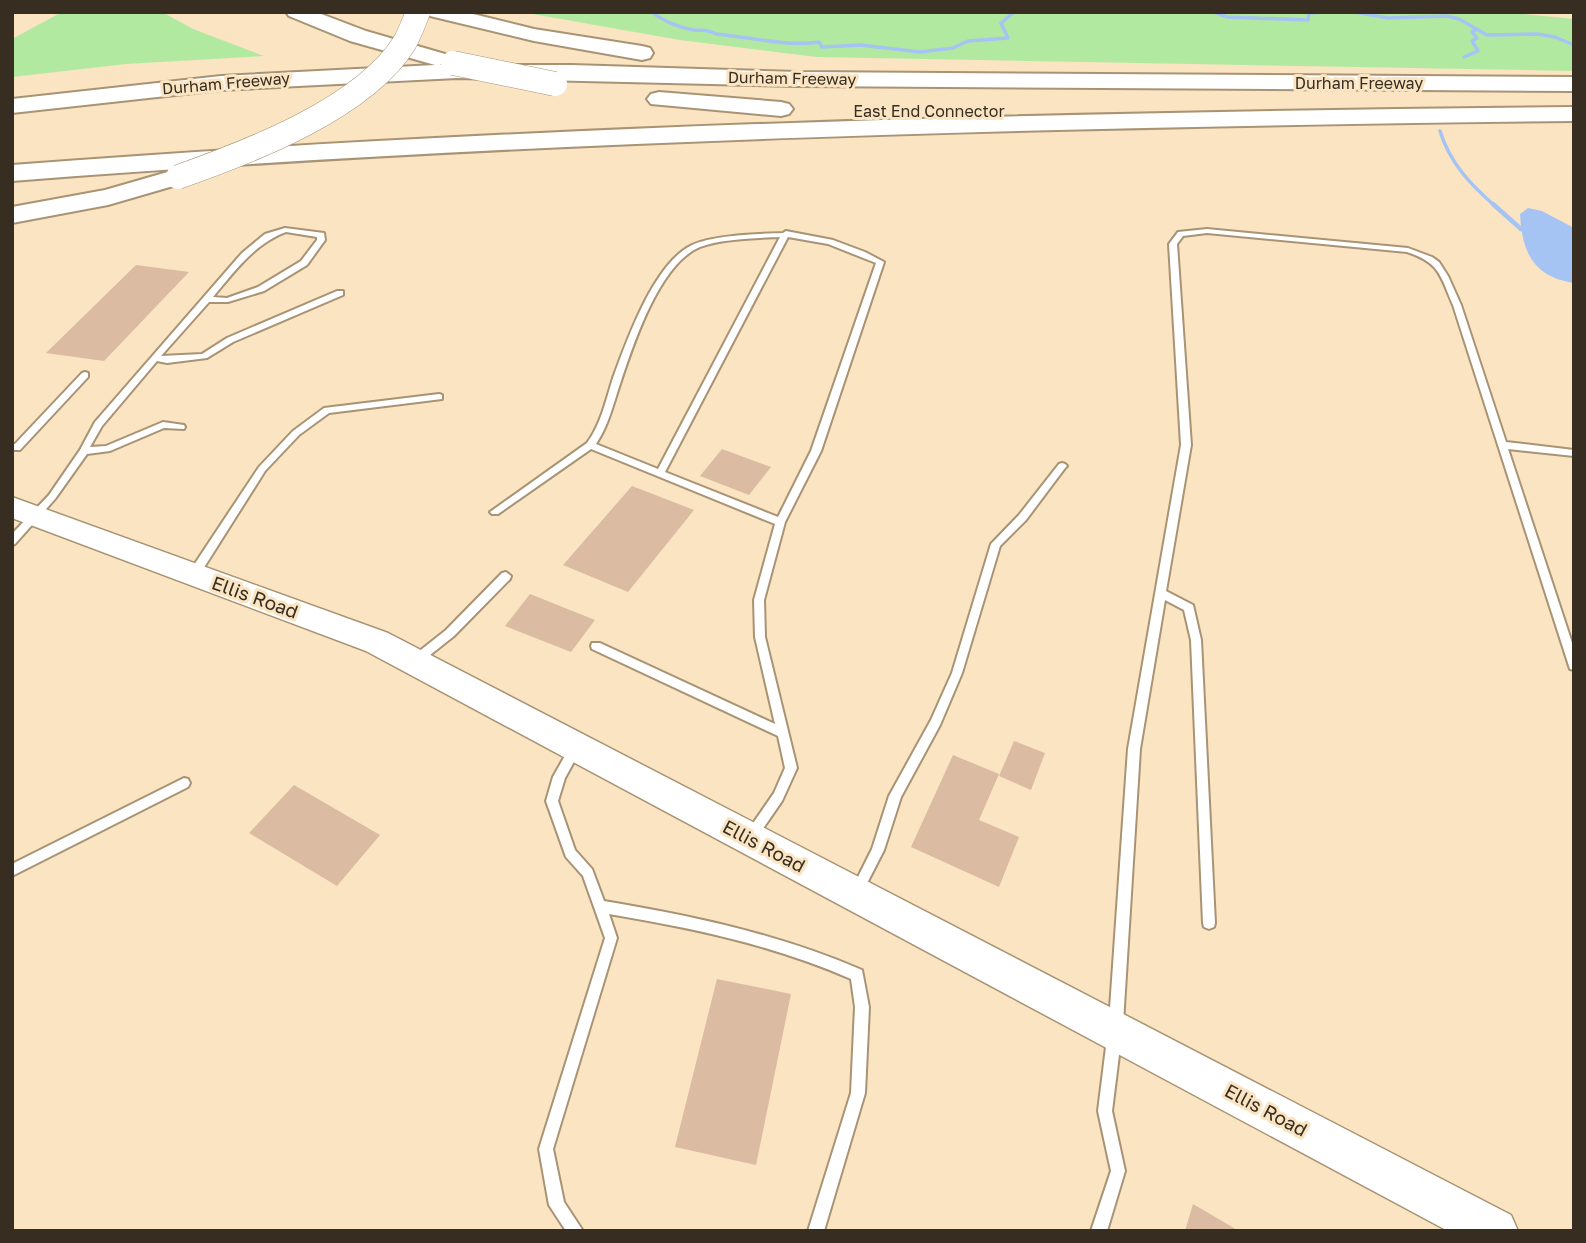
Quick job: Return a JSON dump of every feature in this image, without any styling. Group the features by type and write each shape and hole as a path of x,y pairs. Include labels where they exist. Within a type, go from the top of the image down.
{"highway":[{"name":"East End Connector","path":"296,12 358,36 453,63 555,84 677,101 846,112 1202,108 1574,113"},
{"path":"12,215 108,197 178,177 260,145 309,121 347,98 390,61 407,39 418,12"},
{"name":"East End Connector","path":"438,12 556,39 683,59 811,71 975,81"},
{"name":"Durham Freeway","path":"12,106 221,83 410,72 560,71 798,79 975,81 1574,84"},
{"name":"Durham Freeway","path":"12,173 310,149 502,139 1086,120 1574,113"}],"main road":[{"name":"Ellis Road","path":"20,521 194,574 377,642 1495,1231"}],"lane":[{"path":"20,521 84,451 97,424 205,299 245,255 268,236 285,230 321,235 321,240 304,263 261,289 228,300 205,299"},
{"path":"1099,1231 1118,1171 1105,1111 1115,1031 1134,749 1186,445 1173,244 1181,234 1207,231 1408,250 1431,257 1437,262 1457,305 1574,666"},
{"path":"660,473 786,233"},
{"path":"495,512 590,445 600,430 638,323 672,264 690,249 713,242 786,233 834,241 880,262 816,451 780,522 759,600 760,637 790,768 778,797 750,838"},
{"path":"155,358 167,360 204,356 230,340 340,293"},
{"path":"12,447 17,448 85,375"},
{"path":"194,574 262,469 296,433 327,410 439,397"},
{"path":"84,451 107,449 163,425 181,426"},
{"path":"590,445 780,522"},
{"path":"1501,445 1574,453"},
{"path":"856,894 878,850 895,796 936,722 957,673 996,544 1011,532 1026,509 1062,466"},
{"path":"414,662 450,633 506,576"},
{"path":"1160,593 1189,608 1196,640 1209,923"},
{"path":"596,646 782,733"},
{"path":"575,1231 557,1205 546,1149 611,938 588,873 570,853 552,801 559,778 576,747"},
{"path":"12,870 184,783"},
{"path":"600,906 714,929 814,955 858,975 862,1007 858,1093 816,1231"}],"green space":[{"path":"62,12 162,12 193,29 264,56 126,64 12,77 12,39"},
{"path":"521,12 1503,12 1574,19 1574,71 817,57 680,40"}],"water":[{"path":"1528,208 1542,211 1574,228 1574,283 1549,275 1539,269 1532,260 1521,228 1520,214"}],"building":[{"path":"136,265 189,272 104,361 46,353"},
{"path":"722,449 771,467 749,495 700,476"},
{"path":"632,486 694,510 628,592 563,565"},
{"path":"530,594 595,620 571,652 505,626"},
{"path":"1014,741 1045,753 1031,790 999,776"},
{"path":"953,755 999,774 979,820 1019,837 999,887 911,847"},
{"path":"294,785 380,835 337,886 249,833"},
{"path":"717,979 791,994 756,1165 675,1147"},
{"path":"1193,1204 1239,1231 1185,1231"}],"waterway":[{"path":"652,12 677,26 716,34 781,42 819,42 822,47 860,45 920,52 953,48 968,41 1008,38 1001,23 1014,12"},
{"path":"1214,12 1227,17 1308,20 1309,13 1324,12"},
{"path":"1355,12 1388,18 1447,16 1459,19 1477,29"},
{"path":"1464,57 1478,51 1472,41 1477,38 1472,32 1477,29"},
{"path":"1477,29 1487,35 1537,34 1555,37 1574,45"},
{"path":"1440,131 1449,153 1462,172 1495,206"},
{"path":"1493,204 1521,229"}]}
